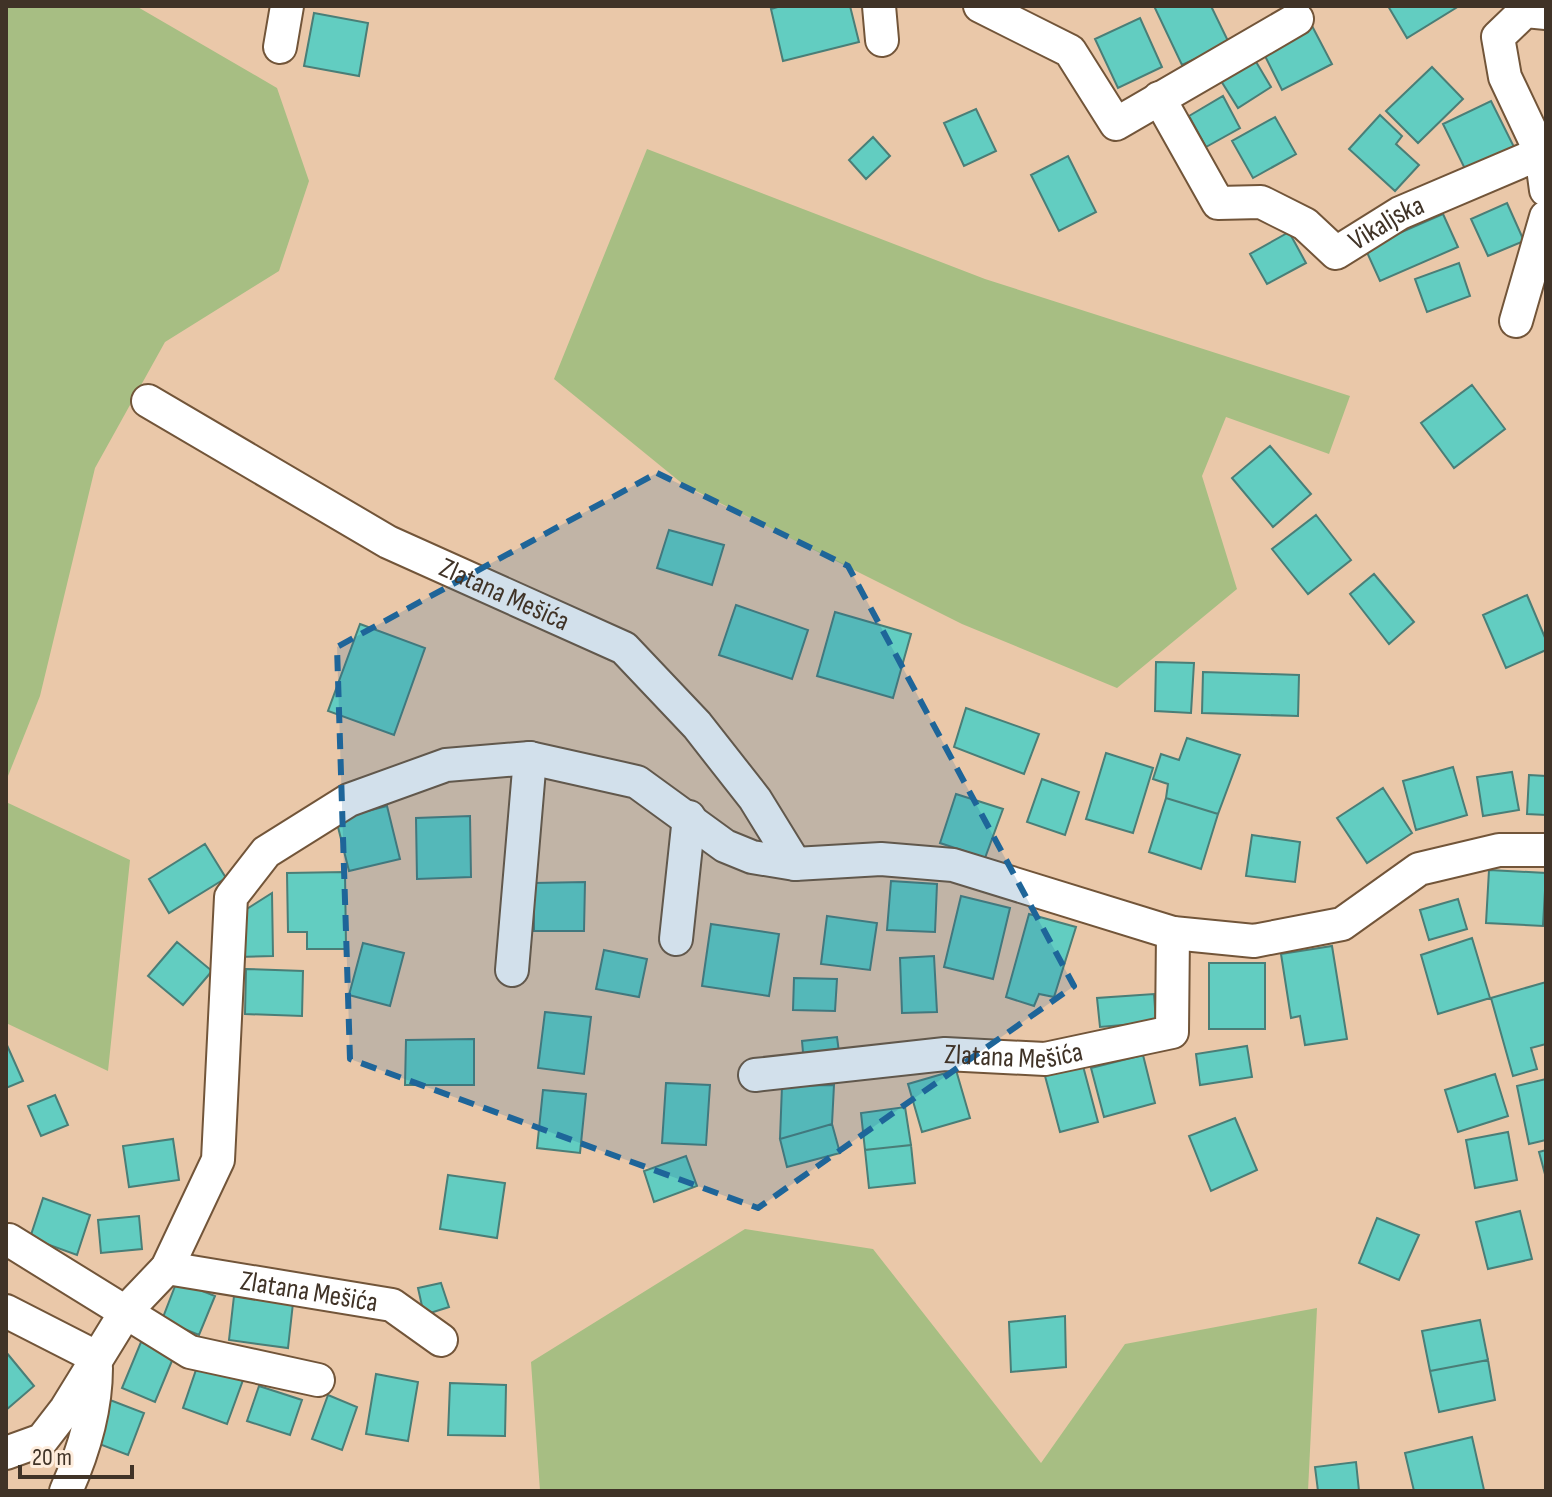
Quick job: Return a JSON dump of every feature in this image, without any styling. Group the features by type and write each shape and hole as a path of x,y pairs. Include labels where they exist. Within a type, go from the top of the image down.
{"street":[{"path":"280,47 287,6"},
{"path":"879,6 882,40"},
{"path":"980,6 1070,51 1116,124 1297,19"},
{"path":"1546,13 1525,11 1498,37 1505,77 1541,153 1546,190"},
{"name":"Vikaljska","path":"1159,98 1218,203 1261,202 1305,224 1336,253 1400,213 1541,153"},
{"path":"1516,321 1546,217"},
{"name":"Zlatana Mešića","path":"148,401 388,542 624,648 697,725 755,799 795,864"},
{"path":"512,970 530,758"},
{"path":"6,1453 42,1440 66,1409 127,1310 167,1268 218,1160 231,897 266,852 349,800 446,765 530,758 637,782 725,846 752,857 795,864 881,859 953,865 1173,933 1254,941 1342,924 1419,869 1499,850 1546,850"},
{"path":"676,939 689,817"},
{"name":"Zlatana Mešića","path":"755,1075 945,1054 1045,1059 1172,1032 1173,933"},
{"path":"9,1240 127,1310 190,1352 318,1380"},
{"name":"Zlatana Mešića","path":"167,1268 392,1305 441,1340"},
{"path":"6,1311 96,1357"},
{"path":"66,1491 79,1462 96,1391 96,1357"}],"highlighted area":[{"path":"657,473 848,566 1074,986 758,1208 350,1059 337,647"}],"green space":[{"path":"6,6 136,6 277,88 309,181 279,271 165,342 95,468 40,696 6,781"},
{"path":"647,149 985,279 1350,396 1329,454 1226,417 1202,476 1237,589 1117,688 962,624 684,485 554,379"},
{"path":"6,802 130,860 108,1071 6,1023"},
{"path":"745,1229 873,1249 1041,1463 1125,1344 1317,1308 1308,1491 540,1491 531,1362"}],"building":[{"path":"781,6 850,6 859,42 783,61 771,9"},
{"path":"1154,6 1211,6 1229,43 1182,65"},
{"path":"1388,6 1459,6 1407,38"},
{"path":"314,13 368,23 359,76 304,66"},
{"path":"1140,18 1162,67 1118,88 1095,39"},
{"path":"1311,24 1332,64 1282,90 1262,50"},
{"path":"1252,55 1271,87 1238,108 1218,76"},
{"path":"1432,67 1463,99 1418,143 1386,111"},
{"path":"1223,96 1240,128 1206,147 1189,116"},
{"path":"1491,101 1514,147 1466,171 1443,124"},
{"path":"976,109 996,151 964,166 944,123"},
{"path":"1380,115 1402,136 1396,144 1419,165 1395,191 1349,149"},
{"path":"1275,117 1296,154 1253,178 1232,141"},
{"path":"873,137 890,156 866,179 849,160"},
{"path":"1068,156 1096,212 1059,231 1031,175"},
{"path":"1507,203 1524,241 1488,256 1471,219"},
{"path":"1443,214 1458,247 1380,281 1365,248"},
{"path":"1289,232 1306,263 1267,284 1250,254"},
{"path":"1459,263 1470,296 1427,312 1415,279"},
{"path":"1472,385 1505,429 1454,468 1421,423"},
{"path":"1270,446 1311,494 1273,527 1232,478"},
{"path":"1316,515 1351,560 1308,594 1272,549"},
{"path":"669,530 724,545 712,585 657,568"},
{"path":"1374,574 1414,622 1389,644 1350,594"},
{"path":"1527,595 1546,640 1546,650 1506,668 1483,615"},
{"path":"736,605 808,630 792,679 719,655"},
{"path":"835,612 911,634 893,698 817,676"},
{"path":"360,624 425,648 394,735 328,711"},
{"path":"1156,662 1194,663 1191,713 1155,711"},
{"path":"1203,672 1299,675 1298,716 1202,713"},
{"path":"966,708 1039,734 1024,774 954,747"},
{"path":"1187,738 1240,755 1218,814 1166,798 1168,784 1153,779 1161,754 1179,760"},
{"path":"1106,753 1153,768 1133,833 1086,819"},
{"path":"1453,767 1467,815 1416,830 1403,781"},
{"path":"1512,772 1519,810 1483,816 1477,777"},
{"path":"1529,775 1546,776 1546,815 1527,814"},
{"path":"1042,779 1079,792 1065,835 1027,822"},
{"path":"1383,788 1412,833 1367,863 1337,818"},
{"path":"956,794 1003,809 985,858 940,843"},
{"path":"1166,798 1218,814 1201,869 1149,852"},
{"path":"387,806 400,859 349,871 336,819"},
{"path":"470,816 471,877 417,879 416,818"},
{"path":"1252,835 1300,842 1295,882 1246,876"},
{"path":"205,844 226,878 169,913 149,879"},
{"path":"1489,870 1546,873 1543,926 1486,923"},
{"path":"345,872 346,949 307,949 307,932 288,932 287,873"},
{"path":"891,881 937,884 935,932 887,930"},
{"path":"585,882 584,931 534,931 534,883"},
{"path":"272,893 273,956 237,957 242,912"},
{"path":"961,896 1010,908 993,979 944,967"},
{"path":"1458,899 1467,929 1429,940 1420,910"},
{"path":"1029,914 1076,927 1054,997 1039,994 1034,1006 1006,997"},
{"path":"827,916 877,923 870,970 821,964"},
{"path":"711,924 779,934 769,996 702,986"},
{"path":"1472,938 1490,998 1438,1014 1421,955"},
{"path":"177,942 212,971 183,1005 148,976"},
{"path":"363,943 404,953 390,1006 349,995"},
{"path":"1332,946 1347,1039 1305,1045 1300,1016 1291,1018 1281,954"},
{"path":"604,950 647,959 639,997 596,989"},
{"path":"934,956 937,1012 902,1013 900,958"},
{"path":"1209,963 1265,963 1265,1029 1209,1029"},
{"path":"246,969 303,971 302,1016 245,1014"},
{"path":"794,978 837,979 835,1011 793,1010"},
{"path":"1546,982 1546,1044 1531,1048 1537,1069 1513,1076 1491,998"},
{"path":"1154,994 1156,1022 1100,1027 1097,998"},
{"path":"545,1012 591,1017 584,1074 538,1068"},
{"path":"837,1037 840,1060 804,1064 802,1041"},
{"path":"474,1039 474,1085 405,1085 406,1040"},
{"path":"6,1043 23,1081 6,1088"},
{"path":"1247,1046 1252,1077 1200,1085 1196,1054"},
{"path":"1143,1055 1155,1103 1104,1117 1091,1068"},
{"path":"1083,1066 1098,1122 1060,1132 1045,1076"},
{"path":"956,1070 970,1118 922,1132 908,1084"},
{"path":"1495,1074 1508,1116 1458,1132 1445,1090"},
{"path":"1546,1079 1546,1140 1529,1144 1517,1086"},
{"path":"666,1083 710,1085 706,1145 662,1143"},
{"path":"834,1085 832,1124 780,1139 782,1086"},
{"path":"543,1090 586,1094 580,1153 537,1148"},
{"path":"55,1095 68,1125 41,1136 28,1106"},
{"path":"905,1107 911,1145 865,1150 861,1113"},
{"path":"1235,1118 1257,1170 1211,1191 1189,1136"},
{"path":"832,1124 840,1153 787,1167 780,1139"},
{"path":"1508,1132 1517,1180 1475,1188 1466,1140"},
{"path":"173,1139 179,1180 129,1187 123,1146"},
{"path":"911,1145 915,1183 869,1188 865,1150"},
{"path":"1546,1150 1546,1178 1539,1152"},
{"path":"686,1156 697,1186 654,1202 644,1171"},
{"path":"448,1175 505,1183 497,1238 440,1229"},
{"path":"43,1198 90,1215 77,1255 30,1238"},
{"path":"1520,1211 1532,1259 1488,1269 1476,1222"},
{"path":"139,1216 142,1249 101,1253 98,1220"},
{"path":"1377,1218 1419,1235 1399,1280 1359,1263"},
{"path":"177,1281 215,1296 199,1335 162,1320"},
{"path":"441,1283 449,1307 424,1315 418,1288"},
{"path":"234,1296 293,1303 288,1348 229,1340"},
{"path":"1065,1316 1066,1367 1011,1372 1009,1322"},
{"path":"1480,1320 1488,1360 1430,1371 1422,1331"},
{"path":"141,1342 174,1356 155,1402 122,1388"},
{"path":"6,1352 34,1386 6,1410"},
{"path":"1488,1360 1495,1400 1439,1412 1430,1371"},
{"path":"198,1364 243,1380 227,1424 183,1408"},
{"path":"376,1374 418,1382 408,1441 366,1434"},
{"path":"450,1383 506,1385 505,1436 448,1435"},
{"path":"259,1386 302,1400 290,1435 247,1421"},
{"path":"328,1395 357,1407 342,1450 312,1439"},
{"path":"110,1400 144,1413 128,1455 94,1442"},
{"path":"1472,1437 1484,1490 1414,1491 1405,1453"},
{"path":"1356,1462 1359,1491 1318,1491 1315,1467"}]}
